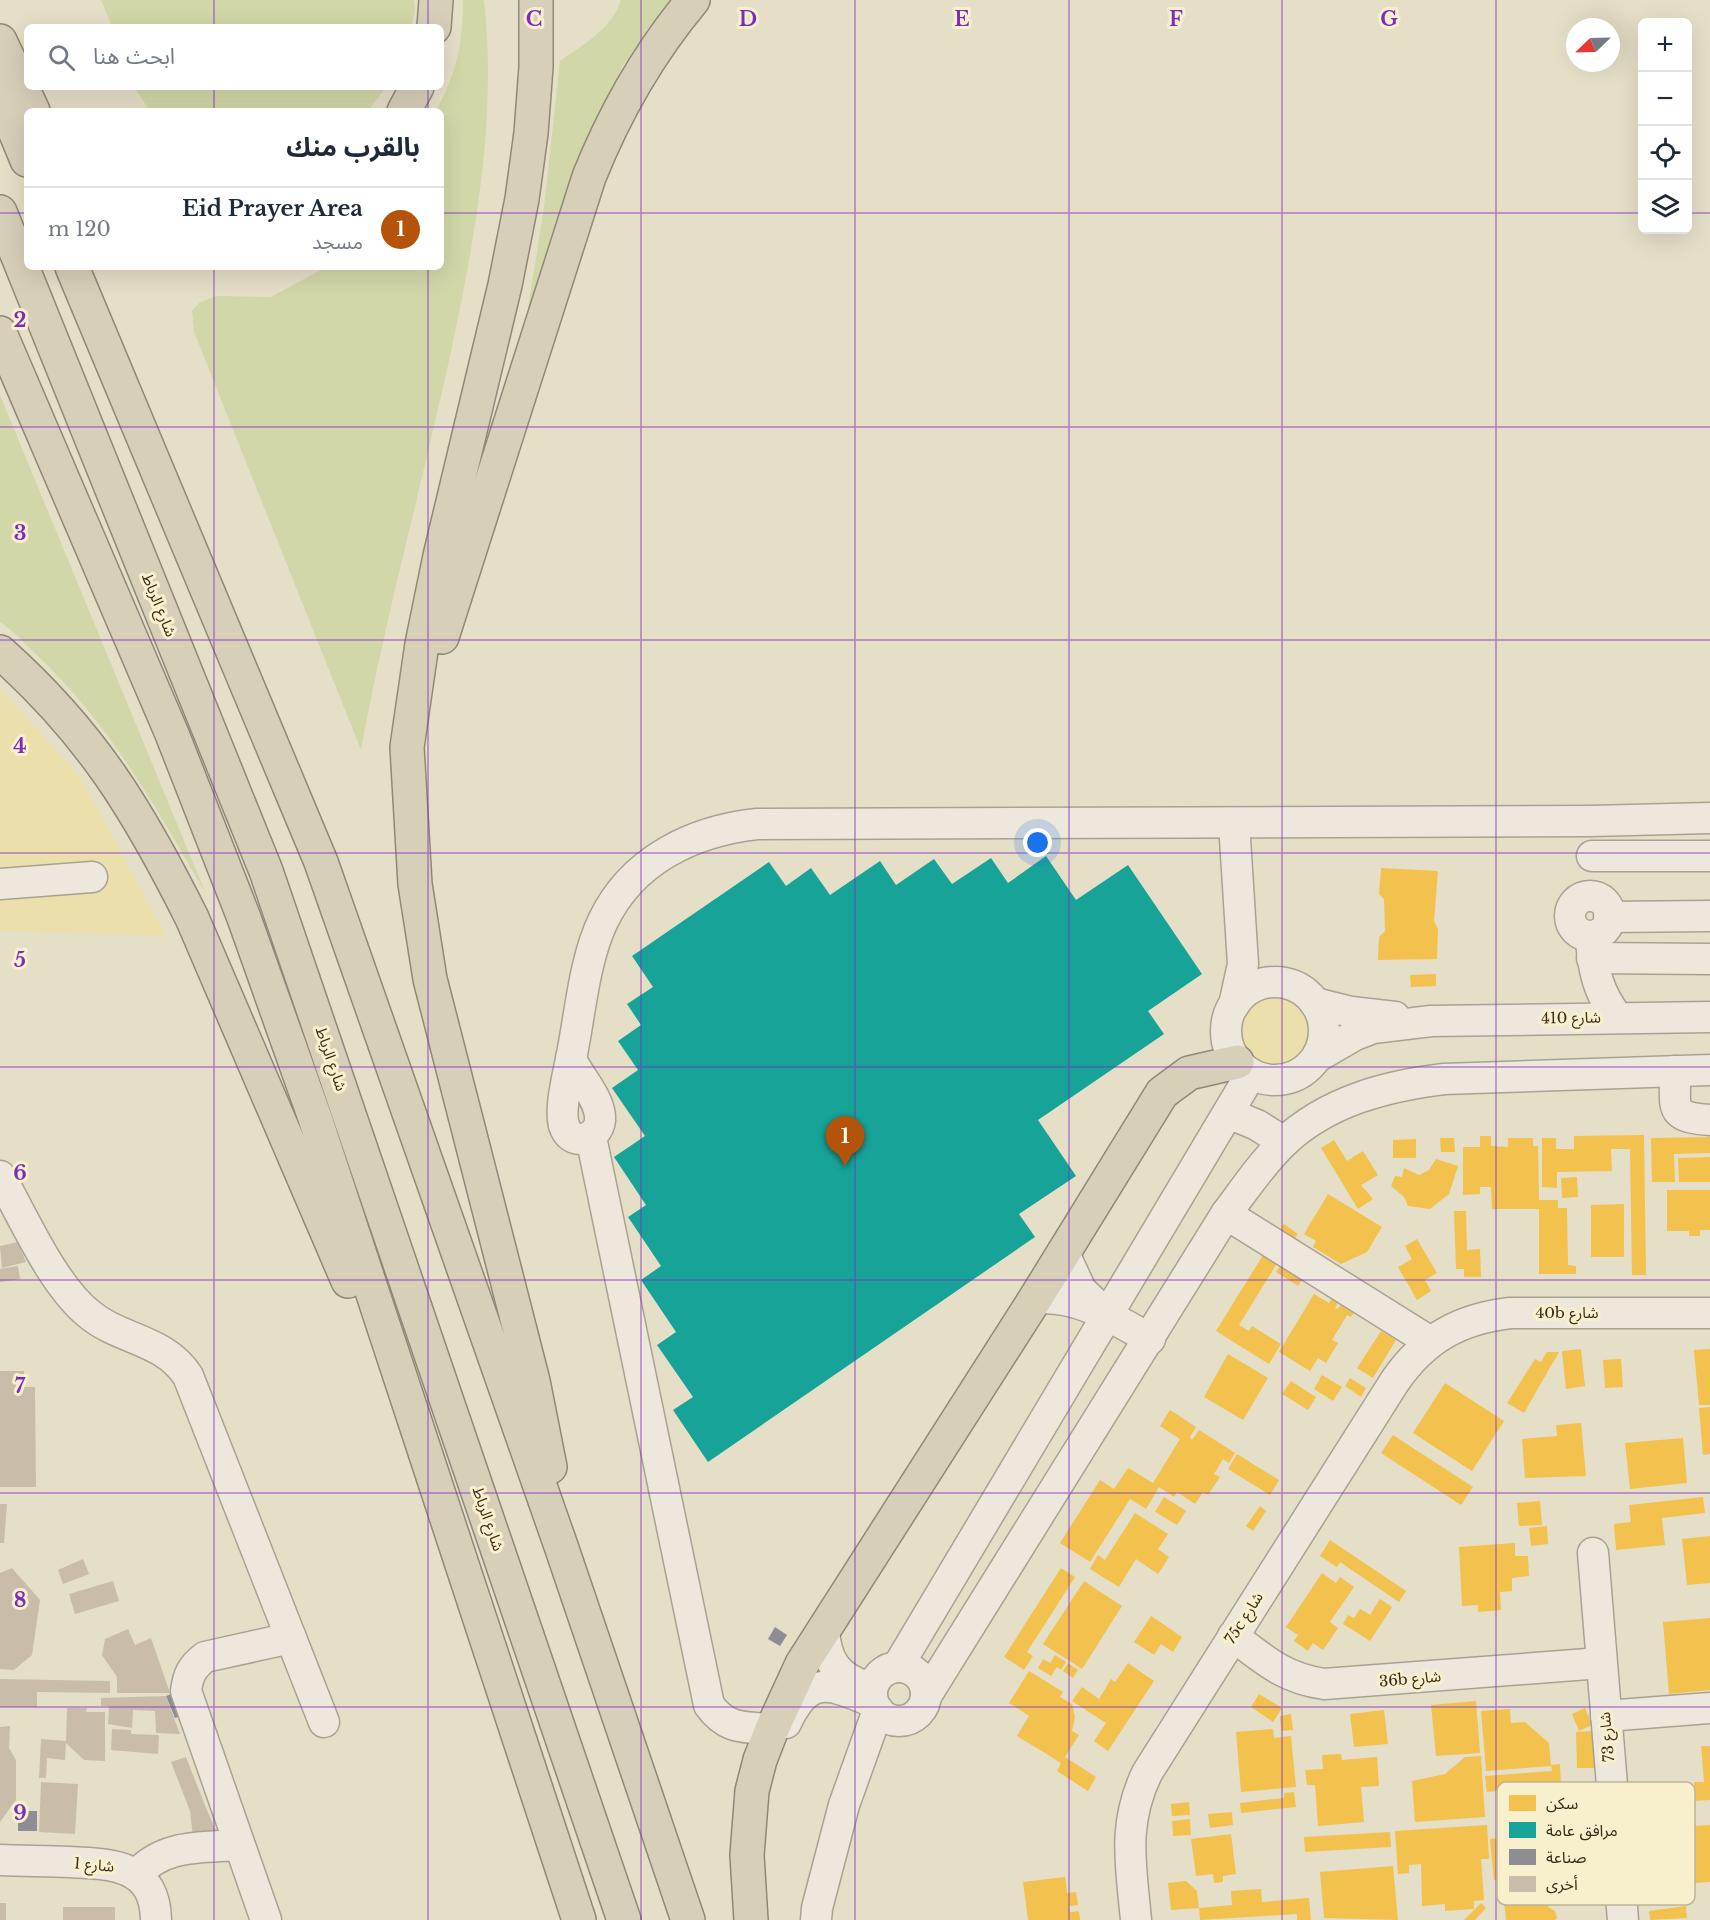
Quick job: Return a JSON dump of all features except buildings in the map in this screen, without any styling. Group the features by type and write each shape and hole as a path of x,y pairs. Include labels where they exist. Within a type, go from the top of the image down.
{"highway":[{"path":"434,24 436,0"},
{"path":"536,0 535,78 522,199 505,285 440,556 422,644 406,747 415,884 430,979 533,1381 545,1435 561,1546"},
{"path":"406,747 589,177 628,93 667,33 693,0"},
{"path":"0,41 32,108"},
{"path":"406,108 415,90"},
{"path":"0,95 24,153"},
{"name":"شارع الرباط","path":"0,212 266,872 624,1920"},
{"path":"73,270 321,862 561,1546 688,1920"},
{"path":"0,333 172,734 244,918 315,1118 429,1471 579,1920"},
{"path":"0,652 34,682 71,722 106,766 136,812 163,861 196,929 429,1471"},
{"path":"751,1920 748,1823 760,1760 802,1664 1035,1299 1162,1094 1189,1073 1244,1068"}],"street":[{"path":"772,1729 731,1725 718,1718 709,1706 591,1137 597,1131 600,1113 571,1059 592,956 602,922 621,891 646,865 676,846 702,834 729,827 757,824 1591,821 1710,818"},
{"path":"1591,821 1596,936 1603,996 1617,1017"},
{"path":"1234,823 1243,964 1234,1005 1228,1018 1227,1034 1230,1049 1244,1068 1269,1080 1287,1079 1304,1071 1317,1057 1323,1040 1323,1020 1315,1003 1304,991 1288,984 1273,982 1258,985 1244,993 1234,1005"},
{"path":"1592,856 1710,856"},
{"path":"0,884 92,877"},
{"path":"1238,905 1263,955 1288,984"},
{"path":"1596,936 1710,916"},
{"path":"1596,936 1710,959"},
{"path":"1562,1018 1581,994 1596,936"},
{"name":"شارع 410","path":"1315,1003 1351,1012 1431,1021"},
{"name":"شارع 410","path":"1317,1057 1355,1035 1373,1029 1431,1021 1710,1017"},
{"path":"816,1920 844,1805 881,1673 898,1666 970,1546 1228,1113 1244,1068"},
{"path":"926,1696 1226,1214 1284,1142 1319,1116 1358,1097 1401,1084 1444,1079 1710,1070"},
{"path":"1675,1071 1676,1108 1679,1114 1685,1118 1710,1120"},
{"path":"1228,1113 1257,1125 1284,1142"},
{"path":"0,1176 61,1284 74,1302 91,1316 169,1353 188,1376 324,1722"},
{"path":"1226,1214 1429,1341"},
{"path":"1063,1251 1081,1290 1107,1315"},
{"path":"1035,1299 1059,1298 1107,1315 1150,1339"},
{"name":"40b شارع","path":"1429,1341 1467,1321 1510,1313 1710,1313"},
{"name":"75c شارع","path":"1136,1920 1130,1835 1131,1813 1138,1792 1233,1636 1395,1381 1429,1341"},
{"path":"970,1546 1006,1567"},
{"name":"شارع 73","path":"1593,1553 1612,1782"},
{"path":"824,1630 827,1654 831,1664 893,1720 911,1718 924,1705 926,1696 926,1687 915,1672 898,1666"},
{"name":"36b شارع","path":"1233,1636 1282,1673 1302,1681 1324,1684 1601,1663"},
{"path":"266,1920 188,1698 187,1677 194,1665 205,1658 291,1638"},
{"path":"760,1760 772,1754 797,1700 810,1689 818,1686 834,1687 874,1701"},
{"path":"1606,1716 1710,1708"},
{"path":"136,1875 151,1860 170,1851 239,1845"},
{"name":"شارع 1","path":"0,1860 115,1864 136,1875 150,1893 156,1920"},
{"name":"شارع 73","path":"1622,1905 1623,1920"}],"green space":[{"path":"101,0 414,0 415,10 412,24 111,24"},
{"path":"463,0 484,0 488,87 486,131 476,218 452,347 382,648 361,750 194,332 192,311 200,302 217,296 271,297 320,270 444,270 444,108 437,108 454,70 461,31"},
{"path":"621,0 674,0 623,65 592,131 521,352 544,207 560,61 604,28"},
{"path":"136,90 384,90 370,108 148,108"},
{"path":"0,395 206,894 150,799 109,738 63,681 0,622"}],"sand":[{"path":"0,688 80,777 166,936 0,931"},
{"path":"1277,994 1291,997 1303,1005 1311,1017 1314,1031 1311,1045 1303,1057 1291,1065 1277,1068 1263,1065 1251,1057 1243,1045 1240,1031 1243,1017 1251,1005 1263,997"}],"place":[{"name":"Eid Prayer Area","path":"845,1166"}]}
